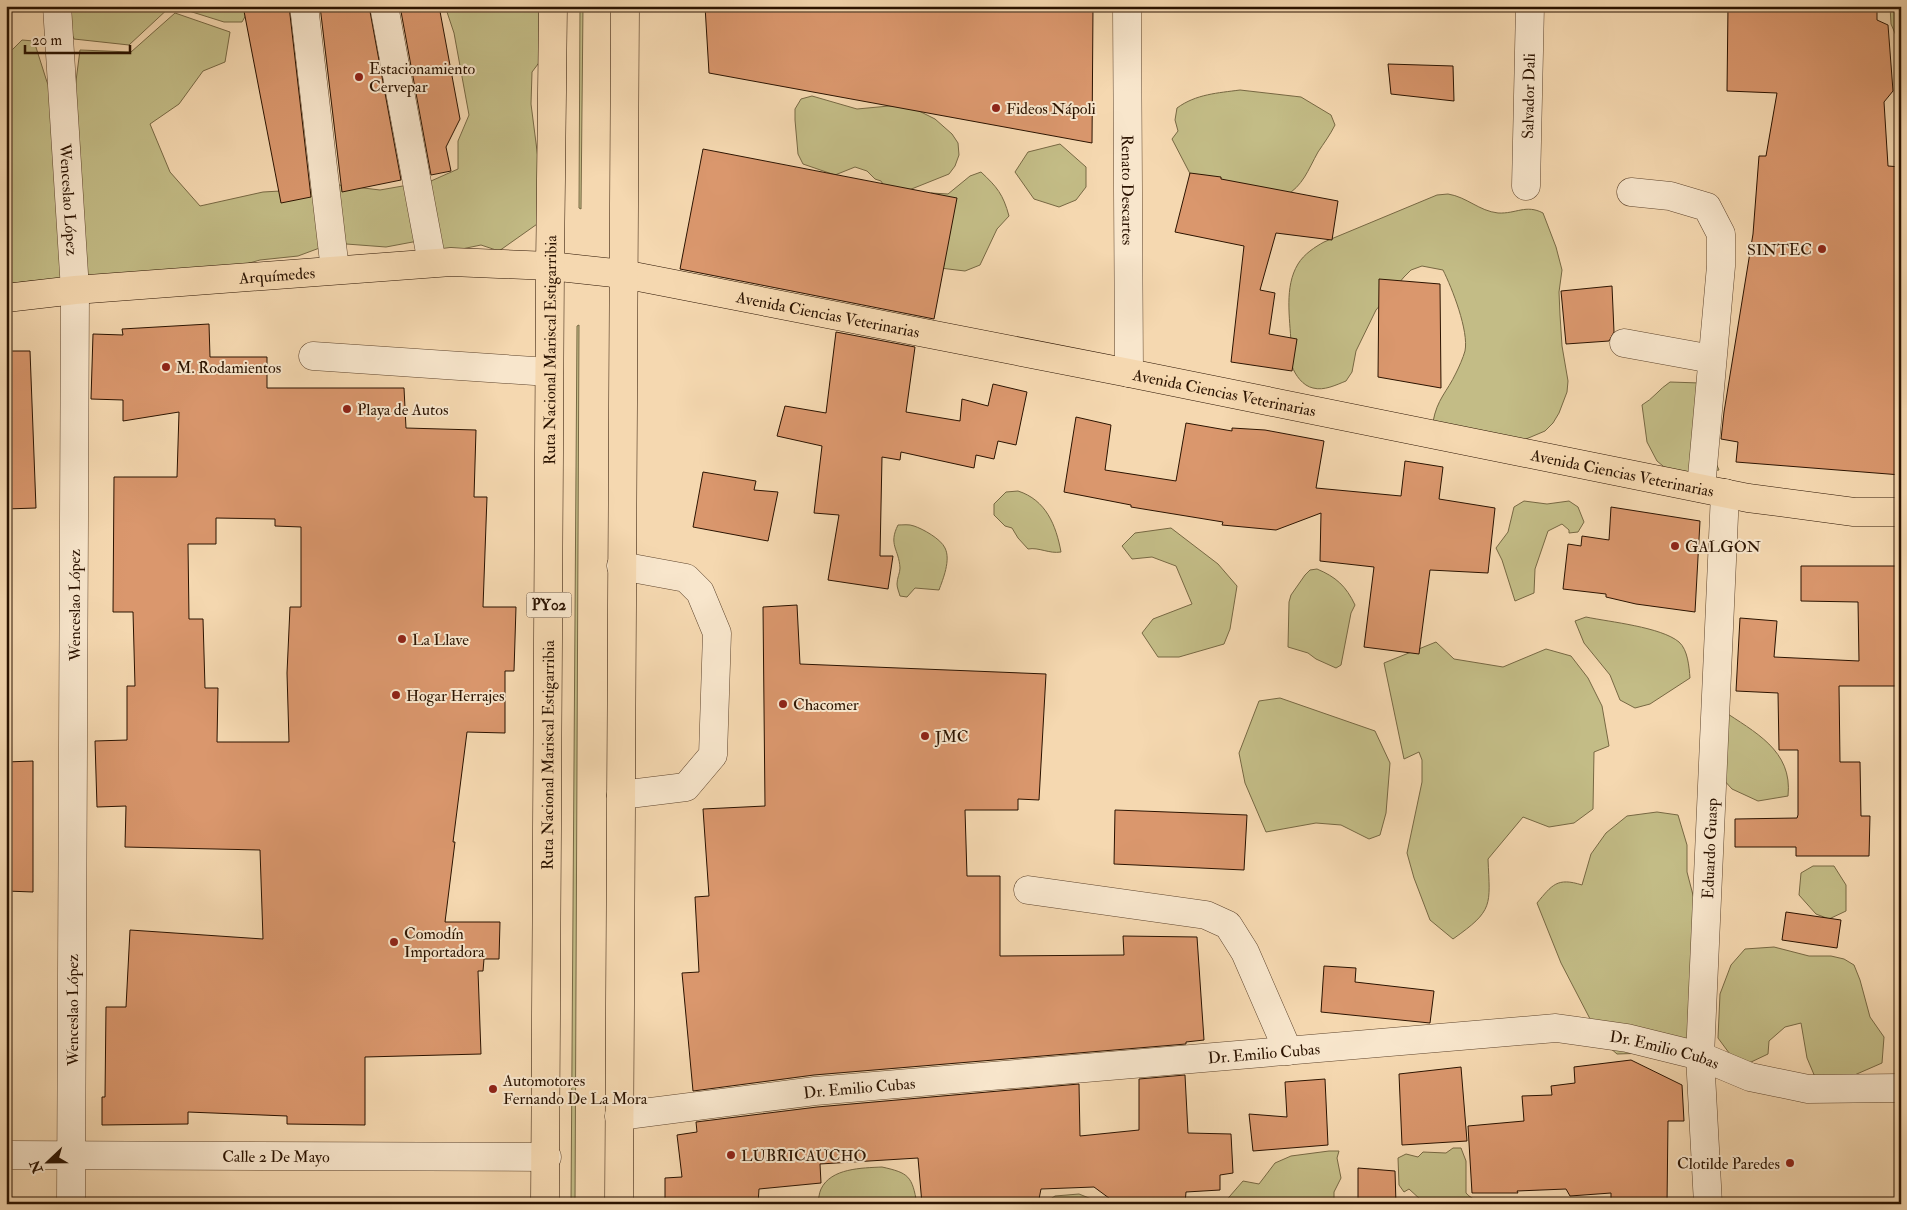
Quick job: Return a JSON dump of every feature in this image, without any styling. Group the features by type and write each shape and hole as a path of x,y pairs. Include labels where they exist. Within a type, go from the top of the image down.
{"main road":[{"name":"Ruta Nacional Mariscal Estigarribia","path":"545,1204 547,1157 550,266 553,6"},
{"path":"619,1204 622,274 625,6"},
{"name":"Arquímedes","path":"6,298 76,290 432,263 550,266"},
{"name":"Avenida Ciencias Veterinarias","path":"550,266 622,274 1128,373 1748,498 1854,512 1901,512"}],"street":[{"name":"Wenceslao López","path":"57,6 76,290 71,1204"},
{"path":"304,6 335,270"},
{"path":"384,6 432,263"},
{"name":"Renato Descartes","path":"1127,6 1128,373"},
{"name":"Salvador Dali","path":"1526,186 1530,6"},
{"name":"Eduardo Guasp","path":"1631,192 1670,196 1707,206 1721,234 1721,266 1712,359 1713,490 1700,1056 1708,1204"},
{"path":"1624,343 1712,359"},
{"path":"313,356 550,372"},
{"path":"621,566 686,578 700,592 717,633 713,755 686,787 621,795"},
{"path":"1028,890 1206,915 1228,925 1245,952 1288,1051"},
{"name":"Dr. Emilio Cubas","path":"619,1116 815,1091 1556,1028 1627,1038 1700,1056 1750,1077 1808,1089 1901,1088"},
{"name":"Calle 2 De Mayo","path":"6,1155 547,1157"}],"shaded area":[{"path":"63,6 171,6 129,45 74,39 63,15"},
{"path":"173,6 251,6 242,22 224,22"},
{"path":"445,6 542,6 544,56 532,72 531,104 541,182 540,222 499,251 481,245 452,251 418,241 386,247 333,243 298,256 260,260 211,274 69,278 6,284 6,59 22,40 34,41 47,82 70,127 80,50 131,52 175,13 230,32 225,62 203,71 179,104 150,124 170,172 200,206 263,192 316,189 339,185 380,190 431,181 458,169 458,141 469,115 454,33"},
{"path":"580,6 583,6 581,209 579,208"},
{"path":"1890,6 1901,6 1901,47 1891,24"},
{"path":"1240,90 1301,97 1331,115 1335,125 1333,129 1301,182 1285,196 1198,189 1172,139 1178,131 1175,120 1177,108 1199,97"},
{"path":"812,96 857,109 889,106 913,108 935,119 952,134 958,143 959,155 955,166 949,174 909,190 887,191 881,181 875,179 867,171 855,167 835,175 803,164 798,154 795,109 801,99"},
{"path":"1060,144 1086,167 1086,187 1076,200 1059,207 1034,199 1015,172 1028,152"},
{"path":"981,172 999,191 1009,216 997,229 980,265 965,271 940,268 931,193 948,194 970,176"},
{"path":"1448,194 1491,212 1504,213 1526,209 1537,210 1543,213 1556,247 1562,270 1559,292 1562,346 1568,381 1567,392 1553,423 1545,431 1519,442 1433,422 1440,401 1461,362 1466,343 1459,310 1443,270 1422,266 1411,270 1404,277 1376,310 1356,351 1352,372 1346,381 1326,388 1317,389 1309,387 1297,376 1291,364 1289,293 1294,273 1303,257 1324,242 1437,195"},
{"path":"579,325 575,1204 571,1204 577,326"},
{"path":"1670,382 1700,383 1710,449 1719,470 1703,472 1669,471 1657,461 1647,442 1642,405"},
{"path":"1018,491 1028,495 1043,507 1053,523 1061,552 1028,549 1012,528 1005,526 994,515 994,504 1006,492"},
{"path":"1524,501 1547,504 1569,501 1578,507 1584,522 1578,532 1569,533 1569,530 1562,524 1548,531 1535,569 1534,593 1515,601 1502,560 1496,548 1508,532 1514,507"},
{"path":"898,525 918,527 940,541 945,548 947,564 939,590 915,588 907,597 900,596 897,584 900,568 894,542"},
{"path":"1171,528 1218,564 1237,586 1230,629 1224,644 1179,657 1158,657 1142,633 1153,619 1192,604 1176,566 1152,557 1132,559 1122,546 1135,533"},
{"path":"1317,569 1330,575 1340,583 1348,592 1355,605 1351,613 1341,665 1336,668 1316,659 1308,653 1288,647 1289,602 1291,595 1310,570"},
{"path":"1586,617 1648,629 1671,637 1679,642 1684,649 1688,659 1690,678 1650,704 1635,708 1620,700 1610,675 1584,643 1575,621"},
{"path":"1436,642 1454,659 1503,667 1546,649 1571,656 1588,678 1602,706 1609,746 1594,752 1593,809 1574,823 1549,827 1523,817 1488,859 1489,897 1483,913 1453,939 1430,920 1407,853 1422,782 1422,760 1419,752 1404,759 1384,663"},
{"path":"1280,698 1375,731 1390,763 1386,813 1380,835 1369,839 1341,825 1316,823 1266,832 1245,783 1239,753 1259,701"},
{"path":"1722,710 1747,726 1778,754 1788,780 1788,796 1758,801 1732,789 1713,768"},
{"path":"1657,812 1678,815 1687,845 1687,872 1700,922 1693,1040 1649,1053 1617,1054 1601,1040 1561,963 1537,903 1551,887 1561,882 1582,885 1591,854 1606,833 1627,816"},
{"path":"1813,866 1834,866 1846,885 1846,911 1829,919 1816,914 1799,895 1801,873"},
{"path":"1774,947 1809,956 1831,956 1844,959 1854,965 1870,1017 1884,1037 1882,1063 1827,1087 1815,1077 1807,1058 1801,1023 1785,1027 1769,1041 1768,1054 1749,1063 1735,1061 1718,1038 1720,994 1731,965 1745,949"},
{"path":"1453,1148 1461,1148 1466,1161 1466,1193 1472,1198 1486,1202 1523,1199 1525,1204 1421,1204 1421,1200 1409,1189 1404,1192 1399,1185 1398,1158 1406,1154 1418,1157 1423,1152 1446,1153"},
{"path":"1339,1151 1337,1158 1341,1178 1334,1192 1334,1204 1223,1204 1243,1181 1259,1184 1275,1163 1291,1156"},
{"path":"882,1167 898,1171 908,1177 913,1187 917,1204 817,1204 821,1189 826,1182 839,1173 848,1170"},
{"path":"1079,1194 1104,1204 1043,1204 1055,1196"}],"building":[{"path":"243,6 289,6 311,197 281,203"},
{"name":"Estacionamiento Cervepar","path":"320,6 369,6 401,180 342,192"},
{"name":"Estacionamiento Cervepar","path":"400,6 439,6 460,119 446,147 451,171 431,175"},
{"name":"Fideos Nápoli","path":"705,6 1093,6 1092,143 709,73"},
{"name":"SINTEC","path":"1728,6 1877,6 1877,20 1888,25 1893,91 1884,102 1888,166 1901,167 1901,475 1736,462 1738,442 1721,439 1753,234 1759,156 1766,156 1777,93 1727,91"},
{"path":"1388,64 1453,66 1454,101 1391,94"},
{"path":"703,149 957,198 934,319 680,269"},
{"path":"1190,173 1221,177 1221,179 1338,201 1332,240 1276,233 1260,290 1275,293 1269,334 1297,339 1292,371 1231,362 1244,246 1175,232"},
{"path":"1379,279 1440,284 1441,388 1378,377"},
{"path":"1612,286 1614,332 1609,341 1566,344 1561,291"},
{"path":"209,324 210,357 267,357 267,388 404,388 406,428 476,430 474,497 487,497 483,607 516,607 514,671 505,671 505,733 467,732 445,922 500,922 499,959 484,959 483,971 478,971 481,1054 365,1057 365,1125 287,1124 287,1116 188,1112 188,1124 102,1125 102,1097 105,1097 106,1007 126,1007 130,930 263,939 260,850 125,847 126,806 97,807 95,741 127,740 127,686 135,686 133,612 113,612 114,477 177,477 179,412 123,421 123,400 91,399 93,334 123,335 122,329","holes":["216,518 275,519 275,526 301,527 301,607 290,607 287,673 289,742 217,742 218,688 205,688 203,619 189,619 188,544 216,544"]},
{"path":"836,332 915,347 906,412 960,421 962,399 988,406 993,384 1027,392 1016,445 998,441 994,459 976,455 974,468 901,452 900,460 882,457 880,556 893,556 888,589 828,580 839,515 814,513 822,446 777,436 785,406 826,413"},
{"path":"6,351 30,351 36,508 6,509"},
{"path":"1076,417 1111,425 1105,470 1176,481 1186,423 1232,431 1232,428 1265,430 1324,441 1316,488 1401,496 1405,461 1443,467 1439,499 1495,508 1488,573 1430,570 1419,654 1364,647 1374,567 1320,561 1321,513 1276,530 1222,525 1223,522 1131,507 1131,505 1064,492"},
{"path":"703,472 756,481 754,490 778,492 768,541 693,527"},
{"path":"1611,507 1700,521 1695,612 1636,604 1606,597 1606,594 1563,589 1568,544 1581,546 1582,536 1609,540"},
{"path":"1801,566 1901,566 1901,598 1897,598 1898,686 1839,686 1840,762 1860,762 1861,816 1870,816 1869,856 1796,856 1796,847 1735,847 1735,819 1797,818 1798,815 1798,750 1779,750 1778,693 1736,691 1740,618 1777,621 1774,657 1859,661 1858,602 1801,601"},
{"path":"797,605 800,664 1046,674 1039,800 1018,799 1018,810 965,810 967,876 1000,876 1000,956 1124,955 1123,936 1197,937 1204,1040 1186,1042 1186,1044 814,1075 693,1091 682,973 699,972 695,897 709,896 703,809 765,806 763,607"},
{"path":"33,761 33,892 6,891 6,762"},
{"path":"1115,810 1247,815 1244,870 1114,864"},
{"path":"1786,912 1841,920 1837,948 1782,940"},
{"path":"1324,966 1356,968 1355,982 1434,991 1430,1023 1321,1012"},
{"path":"1631,1060 1682,1085 1684,1121 1668,1121 1667,1204 1611,1204 1611,1193 1570,1196 1566,1189 1517,1191 1518,1193 1472,1193 1468,1126 1524,1121 1522,1096 1552,1095 1551,1086 1575,1083 1574,1067"},
{"path":"1461,1067 1467,1141 1402,1145 1399,1074"},
{"path":"1185,1075 1188,1133 1231,1134 1233,1173 1220,1175 1220,1190 1186,1192 1185,1204 1117,1204 1094,1187 1041,1189 1038,1204 922,1204 918,1158 820,1164 821,1183 759,1189 758,1204 665,1204 665,1178 682,1177 677,1135 697,1132 696,1122 817,1107 1079,1084 1080,1136 1139,1130 1139,1079"},
{"path":"1325,1079 1328,1145 1253,1151 1249,1114 1287,1117 1285,1082"},
{"path":"1358,1168 1395,1171 1396,1204 1358,1204"}],"place":[{"name":"Estacionamiento Cervepar","path":"359,77"},
{"name":"Fideos Nápoli","path":"996,108"},
{"name":"SINTEC","path":"1822,249"},
{"name":"M. Rodamientos","path":"166,367"},
{"name":"Playa de Autos","path":"347,409"},
{"name":"GALGON","path":"1675,546"},
{"name":"La Llave","path":"402,639"},
{"name":"Hogar Herrajes","path":"396,695"},
{"name":"Chacomer","path":"783,704"},
{"name":"JMC","path":"925,736"},
{"name":"Comodín Importadora","path":"394,942"},
{"name":"Automotores Fernando De La Mora","path":"493,1089"},
{"name":"LUBRICAUCHO","path":"731,1155"},
{"name":"Clotilde Paredes","path":"1790,1163"}]}
